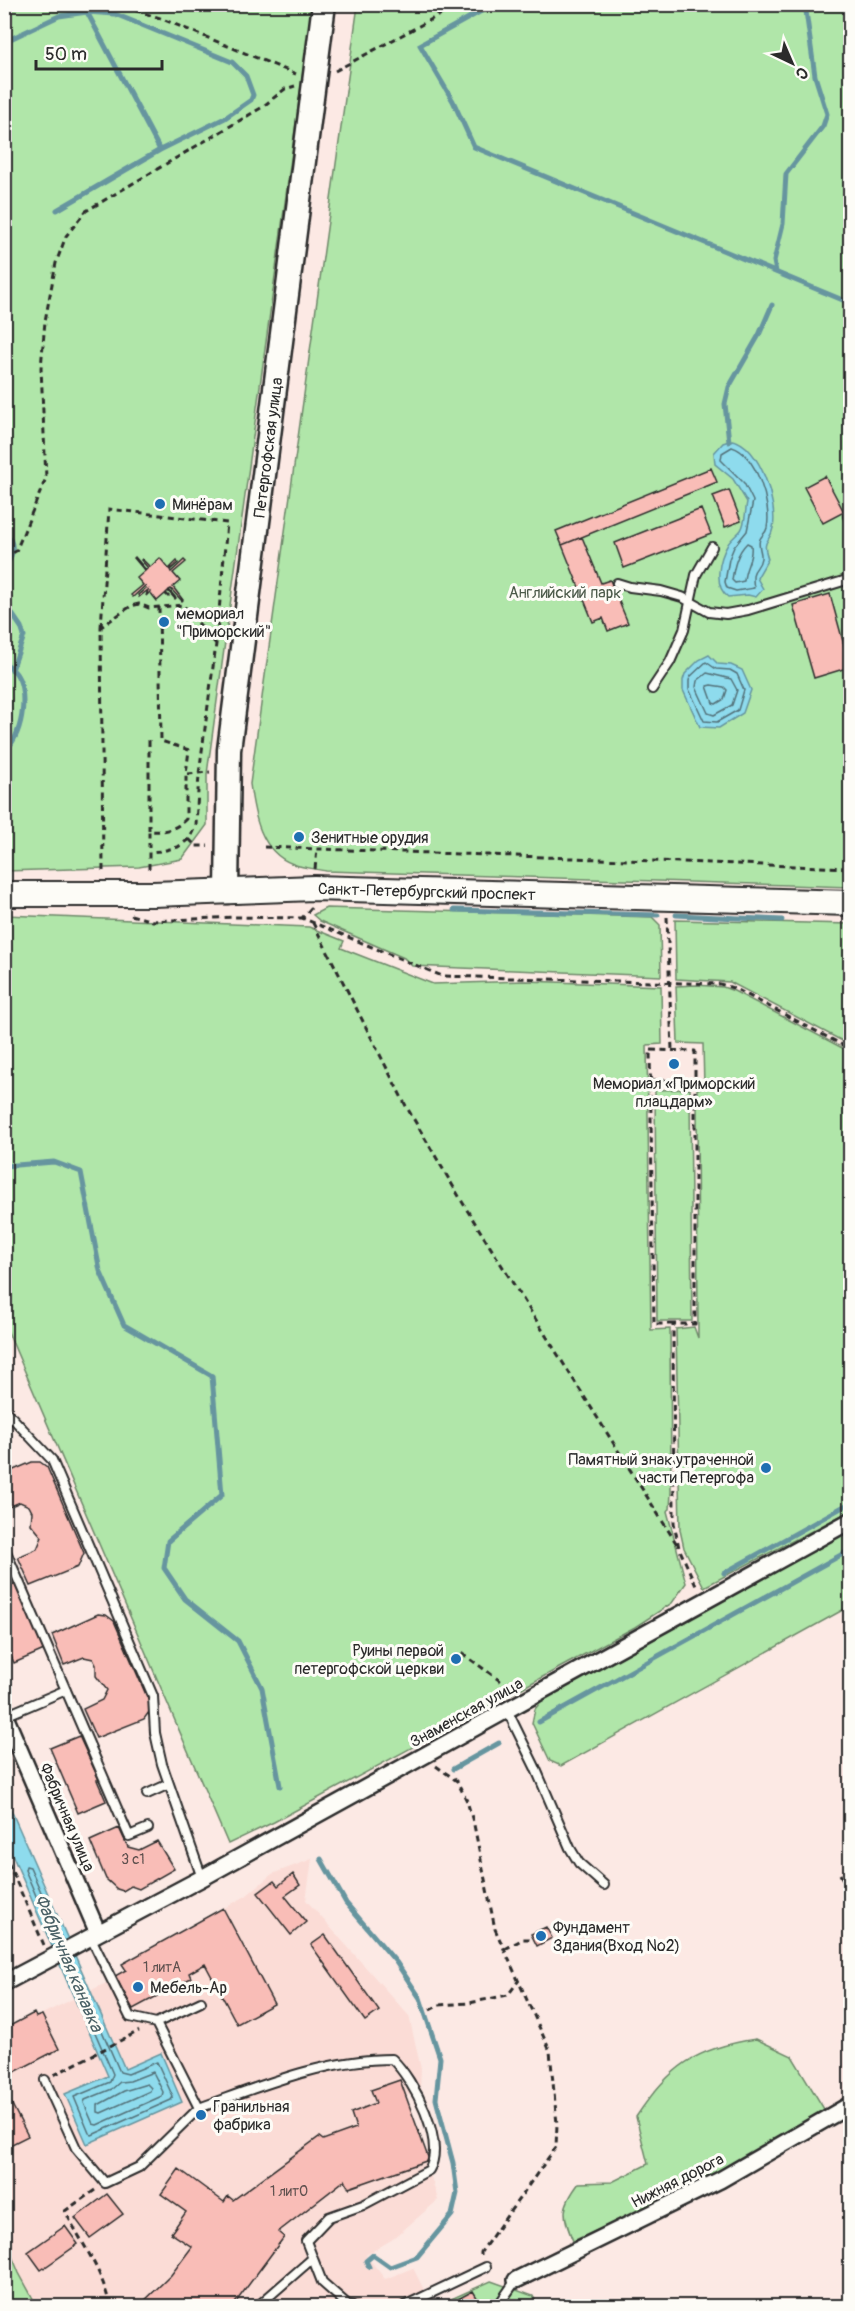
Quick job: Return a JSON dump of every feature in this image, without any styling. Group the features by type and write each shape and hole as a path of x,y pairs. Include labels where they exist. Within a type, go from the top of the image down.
{"main road":[{"name":"Петергофская улица","path":"227,892 229,750 324,4"},
{"name":"Санкт-Петербургский проспект","path":"4,894 227,892 314,888 850,903"}],"street":[{"name":"Знаменская улица","path":"4,1983 421,1759 850,1521"},
{"name":"Фабричная улица","path":"5,1715 90,1938"},
{"name":"Нижняя дорога","path":"516,2280 720,2180 850,2105"}],"lane":[{"path":"652,689 670,662 684,630 696,575 712,547"},
{"path":"618,583 682,597 709,612 726,614 748,610 850,579"},
{"path":"4,1408 52,1460 153,1696 155,1732 169,1784 202,1878"},
{"path":"4,1547 129,1836 148,1828"},
{"path":"5,1715 66,1690"},
{"path":"507,1710 570,1848 579,1863 604,1885"},
{"path":"147,1794 169,1784"},
{"path":"90,1938 130,2017 156,2023 201,2002"},
{"path":"156,2023 199,2108"},
{"path":"45,2080 76,2148 105,2183 139,2167 199,2108 298,2073 375,2059 392,2059 403,2069 423,2102 431,2132 434,2161 429,2170 363,2205 328,2217 306,2241 322,2282 353,2307"},
{"path":"258,2307 313,2258"},
{"path":"404,2307 486,2267"},
{"path":"498,2307 516,2280"}],"path":[{"path":"115,4 160,18 314,82"},
{"path":"5,558 16,551 46,478 41,368 45,321 56,263 66,236 86,211 261,108 285,89 314,82 460,4"},
{"path":"103,871 101,627 109,509 227,523 216,644 199,774 196,825 189,839 178,847 150,852"},
{"path":"101,627 131,606 183,605 216,644"},
{"path":"149,831 160,832 176,828 186,819 186,774 189,750 161,741 159,607"},
{"path":"149,740 149,869"},
{"path":"186,774 212,772"},
{"path":"189,839 196,846 212,846"},
{"path":"264,847 850,868"},
{"path":"315,870 317,849"},
{"path":"310,911 302,918 442,976 720,984 736,989 850,1049"},
{"path":"667,914 672,1050"},
{"path":"313,923 406,1106 467,1210 679,1548 704,1602"},
{"path":"650,1050 672,1050 695,1051 694,1324 654,1324 650,1050"},
{"path":"651,1081 694,1080"},
{"path":"673,1324 674,1523 679,1548"},
{"path":"462,1653 511,1687 523,1701"},
{"path":"421,1759 457,1780 467,1801 495,1929 550,2051 557,2124 556,2146 481,2252 481,2260 486,2267"},
{"path":"4,1853 43,1962"},
{"path":"840,1874 850,1893"},
{"path":"505,1949 523,1939 534,1939"},
{"path":"429,2010 439,2005 470,2003 508,1995 519,1980"},
{"path":"45,2080 137,2032"},
{"path":"105,2183 66,2211 97,2264 110,2307"}],"shaded area":[{"path":"312,1859 306,1900 409,2016 421,2069 420,2090 406,2096 429,2160 429,2170 438,2200 393,2239 366,2255 385,2279 413,2268 432,2306 37,2306 19,2273 5,2237 5,2029 34,2013 36,2017 110,1981 126,1970 122,1964 246,1896 272,1874"}],"green space":[{"path":"4,5 312,5 207,774 207,825 182,859 139,867 5,871"},
{"name":"Английский парк","path":"358,5 850,5 850,887 326,871 293,864 273,851 266,841 257,819 250,784"},
{"path":"326,908 652,917 660,925 661,976 412,966 404,958 320,921 313,915"},
{"path":"5,915 309,927 344,941 341,948 433,984 526,981 661,986 662,1044 647,1045 651,1330 670,1329 671,1492 670,1509 667,1511 686,1583 672,1603 635,1627 274,1822 228,1844 5,1325"},
{"path":"675,920 850,924 850,1045 730,982 676,979"},
{"path":"676,986 723,987 734,991 850,1052 850,1511 704,1587 684,1548 680,1530 676,1329 694,1327 698,1338 697,1089 704,1087 703,1044 678,1043"},
{"path":"690,1089 692,1321 657,1321 655,1090"},
{"path":"850,1530 850,1606 561,1766 550,1761 532,1723 535,1709 543,1699"},
{"path":"756,2039 792,2056 827,2114 686,2191 573,2241 565,2211 569,2198 579,2183 612,2182 648,2164 636,2117 660,2085 672,2073 700,2054"},
{"path":"4,2237 19,2273 37,2306 5,2306"},
{"path":"491,2281 533,2296 538,2306 436,2306"}],"water":[{"path":"732,440 742,444 751,452 759,464 773,505 773,528 765,548 768,559 757,578 763,589 756,597 748,595 728,597 720,586 719,572 722,557 728,544 743,527 747,502 733,479 715,464 714,453 723,443"},
{"path":"709,655 718,664 731,665 742,670 751,690 743,713 719,728 700,727 683,690 685,674 699,660"},
{"name":"Фабричная канавка","path":"4,1794 125,2069 161,2053 182,2102 87,2144 65,2094 108,2076 5,1838"}],"building":[{"path":"711,468 717,482 562,545 556,531"},
{"path":"825,476 844,512 823,523 804,487"},
{"path":"729,490 741,521 725,527 713,496"},
{"path":"701,509 711,534 624,568 615,543"},
{"path":"582,537 601,583 610,580 628,623 608,631 603,618 593,622 562,545"},
{"path":"135,557 146,570 148,568 142,559 150,567 160,558 169,569 177,561 178,563 170,570 171,572 184,560 186,562 173,573 180,581 173,587 183,600 171,589 169,590 175,599 168,591 166,593 168,597 165,594 157,601 150,592 146,596 148,590 139,597 138,595 146,588 145,586 133,597 131,595 143,585 137,578 145,571"},
{"path":"830,594 850,667 814,678 793,605"},
{"path":"32,1462 40,1462 47,1467 84,1553 78,1567 31,1586 18,1557 37,1549 42,1537 31,1524 32,1512 29,1506 20,1502 4,1509 4,1474"},
{"path":"16,1583 44,1650 14,1663 4,1639 4,1588"},
{"path":"98,1614 106,1615 114,1621 150,1704 149,1712 144,1719 96,1738 83,1709 102,1700 107,1690 96,1676 96,1665 93,1659 84,1657 64,1665 52,1635"},
{"path":"79,1736 106,1801 78,1813 50,1748"},
{"path":"119,1828 128,1847 139,1850 157,1841 174,1869 139,1889 131,1886 123,1891 117,1889 106,1879 90,1841"},
{"path":"293,1874 300,1885 285,1896 306,1922 291,1935 258,1893 274,1881 278,1886"},
{"path":"223,1908 274,2004 237,2024 205,1964 189,1973 191,1978 133,2009 115,1976 126,1970 122,1964"},
{"name":"Фундамент Здания(Вход №2)","path":"546,1927 552,1938 537,1946 531,1934"},
{"path":"325,1935 379,2011 365,2021 311,1945"},
{"path":"34,2013 36,2017 42,2015 59,2049 7,2076 4,2072 4,2029"},
{"path":"400,2080 429,2160 349,2188 345,2180 278,2232 284,2237 233,2306 139,2306 171,2275 192,2247 171,2233 186,2212 161,2194 179,2169 224,2202 228,2196 233,2200 319,2137 323,2140 356,2128 351,2113 376,2103 371,2090"},
{"path":"4,2089 28,2136 4,2148"},
{"path":"107,2194 123,2214 90,2238 75,2218"},
{"path":"65,2226 78,2244 41,2270 28,2252"},
{"path":"473,2291 482,2306 445,2306"}],"waterway":[{"path":"427,8 434,4"},
{"path":"494,4 420,45 453,101 474,147 850,303"},
{"path":"776,272 774,261 783,224 786,174 823,126 827,114 815,76 805,4"},
{"path":"4,42 59,16 87,12 115,14 232,62 246,76 253,95 251,100 225,118 160,150 87,12"},
{"path":"57,210 160,150"},
{"path":"729,442 725,404 729,387 759,335 772,305"},
{"path":"4,431 8,438 4,456"},
{"path":"4,532 12,546 11,555 4,570"},
{"path":"4,589 6,605 21,627 24,636 12,670"},
{"path":"4,661 16,673 23,693 19,727 15,737 4,751"},
{"path":"454,910 658,915"},
{"path":"676,915 782,920"},
{"path":"4,1166 54,1162 81,1172 100,1271 124,1325 212,1376 222,1495 168,1541 164,1568 185,1599 238,1641 262,1688 280,1786"},
{"path":"724,1573 850,1503"},
{"path":"539,1722 850,1550"},
{"path":"453,1769 499,1743"},
{"path":"321,1859 346,1903 396,1962 420,1998 440,2058 436,2099 453,2163 457,2193 452,2215 417,2257 390,2267 373,2255 366,2261 369,2267"}],"place":[{"name":"Минёрам","path":"160,504"},
{"name":"мемориал \"Приморский\"","path":"164,622"},
{"name":"Зенитные орудия","path":"299,837"},
{"name":"Мемориал «Приморский плацдарм»","path":"674,1064"},
{"name":"Памятный знак утраченной части Петергофа","path":"766,1468"},
{"name":"Руины первой петергофской церкви","path":"456,1659"},
{"name":"Фундамент Здания(Вход №2)","path":"541,1936"},
{"name":"Мебель-Ар","path":"138,1987"},
{"name":"Гранильная фабрика","path":"201,2115"}]}
